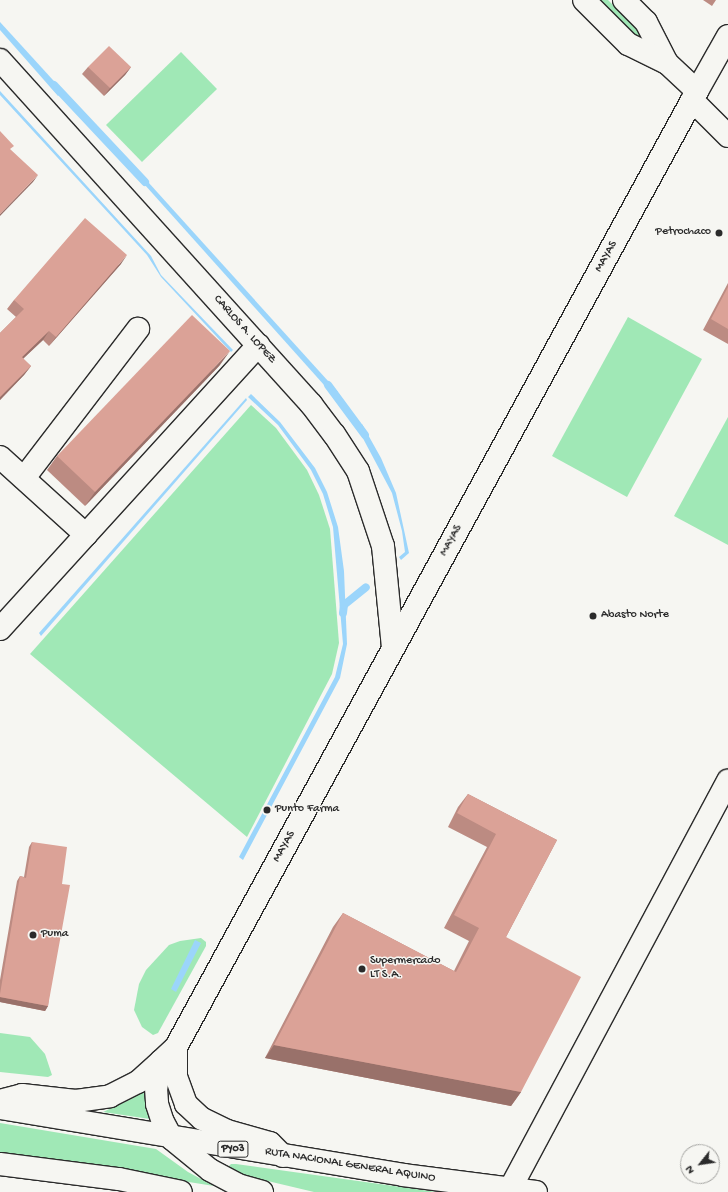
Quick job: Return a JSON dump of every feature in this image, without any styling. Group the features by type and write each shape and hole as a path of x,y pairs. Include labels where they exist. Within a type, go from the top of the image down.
{"main road":[{"path":"584,0 628,44 667,63"},
{"path":"624,0 646,22 667,63 728,136"},
{"name":"MAYAS","path":"168,1054 393,648 728,36"},
{"name":"CARLOS A. LOPEZ","path":"0,60 311,404 358,471 383,546 393,648"},
{"path":"24,478 138,329"},
{"path":"0,629 258,345"},
{"path":"0,457 86,535"},
{"path":"510,1189 728,781"},
{"path":"0,1101 22,1095 76,1101 110,1096 138,1082 168,1054"},
{"path":"168,1054 156,1088 157,1104 162,1122 172,1139 210,1170 238,1184 262,1192"},
{"path":"168,1054 186,1104 202,1119 227,1131 270,1143 283,1156"},
{"name":"RUTA NACIONAL GENERAL AQUINO","path":"0,1108 132,1130 172,1139 536,1192"},
{"path":"0,1164 119,1179 182,1192"}],"green space":[{"path":"601,0 608,0 645,38 640,40"},
{"path":"181,52 217,89 142,162 106,125"},
{"path":"628,317 702,359 627,497 552,456"},
{"path":"251,405 276,428 307,470 319,495 330,529 339,643 332,674 247,837 30,654"},
{"path":"728,417 728,545 674,516"},
{"path":"201,938 206,942 206,946 158,1033 153,1035 142,1027 134,1010 139,984 146,970 169,945 180,941"},
{"path":"0,1033 30,1037 45,1054 52,1075 48,1077 0,1072"},
{"path":"144,1091 150,1119 103,1112 129,1100"},
{"path":"0,1123 156,1149 188,1172 214,1186 0,1152"},
{"path":"231,1164 437,1192 314,1192 238,1174 228,1167"}],"water":[{"path":"0,22 63,91 58,96 0,30"},
{"path":"0,91 151,256 161,275 233,350 231,352 161,277 147,255 0,95"},
{"path":"139,172 338,392 333,395 136,175"},
{"path":"251,394 280,422 315,468 327,492 338,527 344,571 347,644 340,678 243,860 239,857 335,677 343,644 333,527 323,494 311,470 278,425 248,397"},
{"path":"246,398 247,400 41,636 39,633"},
{"path":"362,424 381,458 396,493 409,553 401,560 399,557 405,552 402,531 392,493 358,429"},
{"path":"195,940 201,943 176,992 171,989"}],"building":[{"path":"109,46 131,67 110,88 88,67"},
{"path":"0,131 14,146 10,149 38,175 0,214"},
{"path":"85,218 127,255 56,337 49,331 22,357 31,366 0,397 0,333 24,309 14,300"},
{"path":"728,287 728,329 711,319"},
{"path":"192,315 230,351 95,492 57,456"},
{"name":"Supermercado LT S.A.","path":"468,794 557,840 506,937 581,977 521,1092 274,1045 343,913 456,972 479,928 454,915 496,834 457,813"},
{"name":"Puma","path":"32,842 67,847 62,884 70,885 48,1006 0,997 20,876 26,878"}],"waterway":[{"path":"54,85 145,182"},
{"path":"328,385 365,435"},
{"path":"343,613 344,605 366,587"}],"place":[{"name":"Petrochaco","path":"719,233"},
{"name":"Abasto Norte","path":"593,616"},
{"name":"Punto Farma","path":"267,810"},
{"name":"Puma","path":"33,935"},
{"name":"Supermercado LT S.A.","path":"362,969"}]}
